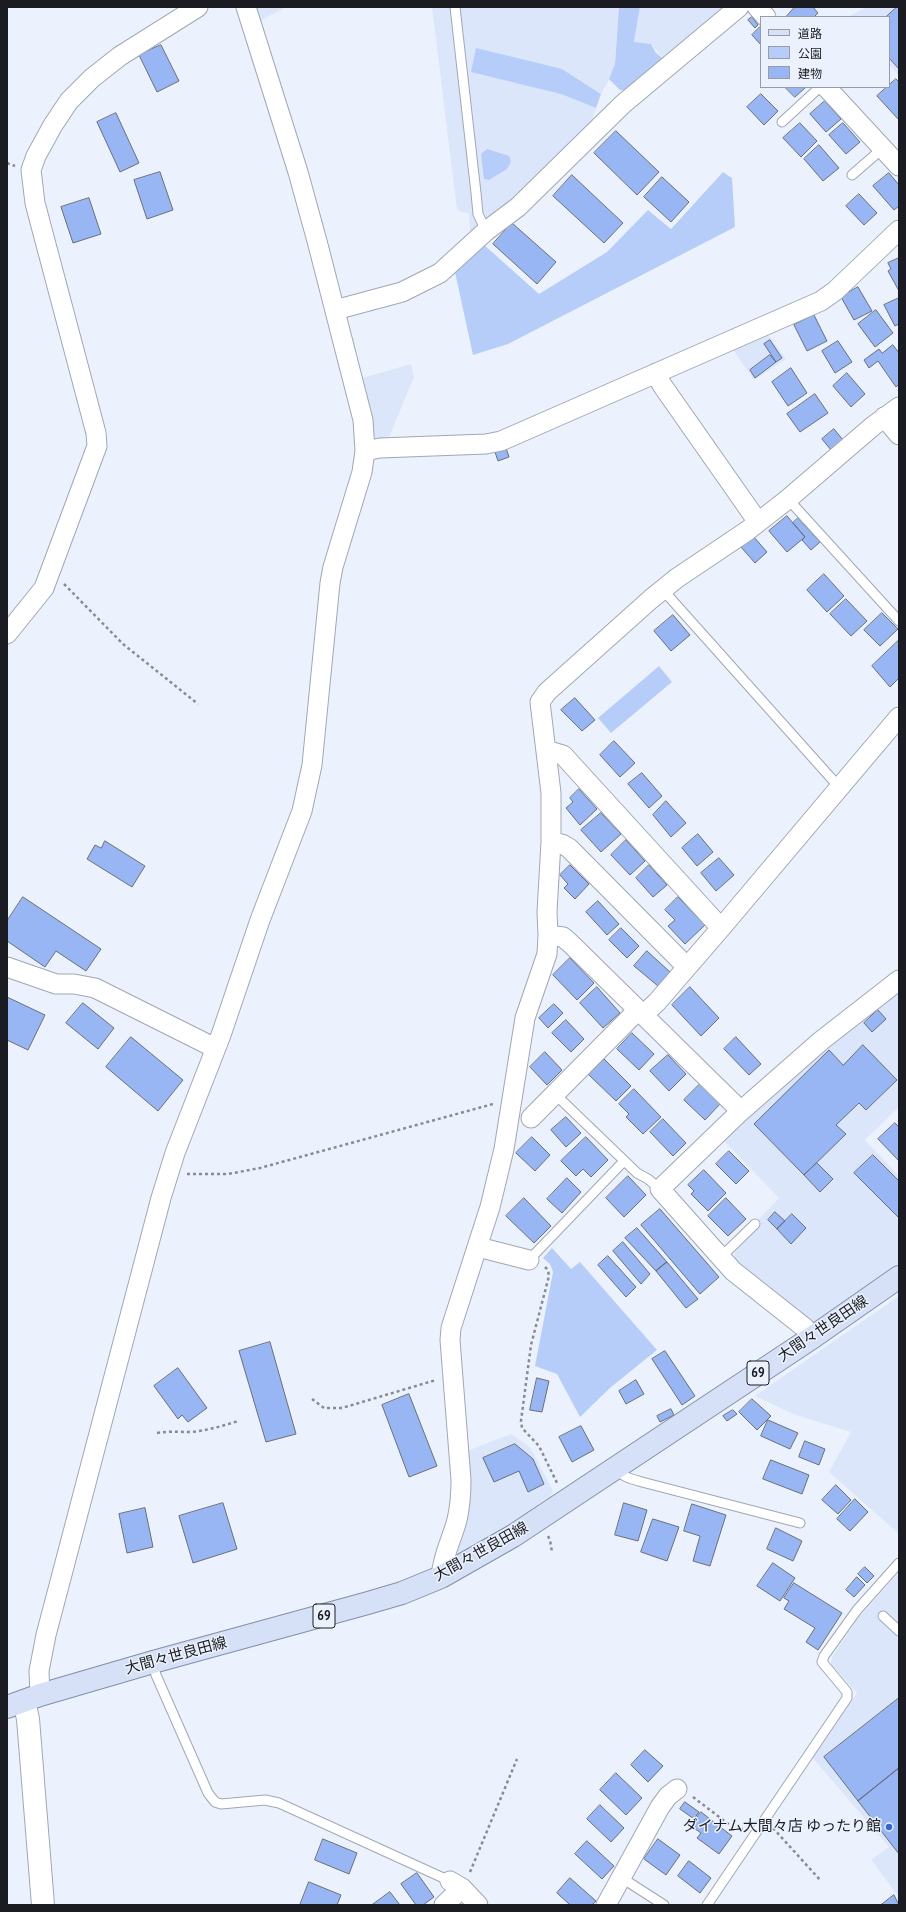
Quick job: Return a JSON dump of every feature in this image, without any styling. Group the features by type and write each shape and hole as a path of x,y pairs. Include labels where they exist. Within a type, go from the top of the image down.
{"main road":[{"name":"大間々世良田線","path":"24,1701 153,1662 402,1593 441,1577 507,1540 813,1337 899,1277"}],"street":[{"path":"7,634 44,588 96,446 96,433 35,203 31,170 36,156 53,125 69,101 92,78 120,56 198,7"},
{"path":"43,1905 29,1727 24,1701 39,1671 46,1635 169,1172 260,920 302,811 312,765 330,582 336,556 362,472 365,452 363,420 335,310 298,172 246,7"},
{"path":"335,310 402,292 440,273 486,231 518,207 623,104 739,7"},
{"path":"757,7 765,16"},
{"path":"827,88 899,166"},
{"path":"365,452 380,448 486,444 502,441 825,299 899,230"},
{"path":"656,373 662,385 758,522"},
{"path":"441,1577 444,1557 456,1521 461,1480 452,1375 450,1340 451,1328 490,1208 511,1105 525,1018 545,963 548,934 546,912 551,842 551,793 540,702 543,697 663,590 788,499 892,412 899,435"},
{"path":"531,1118 641,1013 657,1002 899,717"},
{"path":"546,750 563,755 721,928"},
{"path":"551,842 562,844 569,848 687,967"},
{"path":"548,934 563,937 741,1111"},
{"path":"7,967 56,984 74,984 95,988 215,1048"},
{"path":"813,1337 805,1328 720,1258 660,1189 741,1111 822,1040 899,980"},
{"path":"478,1247 529,1260"},
{"path":"606,1905 660,1806 668,1796 677,1789"},
{"path":"444,1905 456,1885 478,1905"}],"lane":[{"path":"456,7 476,200 478,214 486,231"},
{"path":"782,122 819,88"},
{"path":"852,175 883,148"},
{"path":"788,499 899,621"},
{"path":"663,590 839,787"},
{"path":"555,1094 624,1161 660,1189"},
{"path":"529,1260 624,1161"},
{"path":"720,1258 755,1224"},
{"path":"616,1468 620,1474 642,1482 800,1523"},
{"path":"707,1905 847,1698 847,1692 822,1662 824,1656 857,1610 899,1563"},
{"path":"883,1616 899,1631"},
{"path":"153,1662 156,1675 208,1793 215,1802 221,1804 265,1800 279,1803 456,1885"},
{"path":"622,1878 664,1905"}],"path":[{"path":"50,574 59,579 123,644 198,704"},
{"path":"169,1172 180,1174 228,1174 313,1154 490,1104 511,1105"},
{"path":"529,1260 543,1265 548,1270 549,1276 530,1345 521,1421 522,1428 539,1446 562,1493 568,1500"},
{"path":"312,1399 324,1408 342,1408 452,1375"},
{"path":"156,1433 168,1431 191,1432 213,1429 238,1421"},
{"path":"456,1885 517,1759"}],"shaded area":[{"path":"255,7 286,7 260,21"},
{"path":"432,7 619,7 615,64 611,76 601,94 562,69 561,94 596,108 592,120 579,136 508,205 492,214 470,232 469,214 457,210"},
{"path":"640,7 728,7 665,60 651,44 634,43"},
{"path":"866,7 899,7 899,76 890,65 890,16 850,16"},
{"path":"767,333 786,359 754,380 731,347"},
{"path":"411,364 414,377 387,442 373,443 370,415 362,378"},
{"path":"899,989 899,1107 865,1140 899,1176 899,1266 816,1321 810,1322 734,1262 735,1252 761,1225 757,1221 779,1198 723,1140 825,1049"},
{"path":"899,1296 899,1534 829,1472 851,1432 793,1414 755,1396"},
{"path":"511,1434 530,1447 553,1491 550,1497 538,1504 538,1509 462,1557 454,1548 467,1451"},
{"path":"899,1573 899,1897 871,1860 889,1847 812,1757 857,1693 831,1664 832,1657 860,1616"}],"green space":[{"path":"619,7 640,7 634,42 651,44 656,53 665,60 629,91 620,90 609,79 615,64"},
{"path":"476,48 562,69 601,94 596,108 561,94 471,72"},
{"path":"487,149 509,156 511,162 507,169 489,180 484,179 481,154"},
{"path":"723,172 732,178 735,227 508,344 473,355 455,272 483,244 539,294 607,252 648,210 671,229"},
{"path":"659,666 672,682 611,733 598,718"},
{"path":"552,1248 571,1269 580,1262 657,1350 611,1387 580,1417 557,1374 535,1366 553,1272 550,1264 543,1258"}],"building":[{"path":"795,7 813,7 818,13 815,16 787,16"},
{"path":"897,7 899,7 899,69 890,59 890,16 887,16"},
{"path":"752,17 758,25 755,28 748,20"},
{"path":"760,27 760,44 752,35"},
{"path":"161,45 179,81 157,92 139,55"},
{"path":"896,79 899,82 899,120 877,96 886,88 890,88 890,84"},
{"path":"786,88 805,88 795,97"},
{"path":"761,94 778,111 764,125 747,107"},
{"path":"825,101 841,119 826,132 810,114"},
{"path":"116,113 139,163 120,172 97,122"},
{"path":"800,123 817,141 801,157 783,138"},
{"path":"843,123 860,142 846,154 829,135"},
{"path":"616,131 659,172 637,195 594,153"},
{"path":"819,145 839,168 823,181 804,159"},
{"path":"160,172 173,210 147,219 134,180"},
{"path":"889,173 899,185 899,206 894,210 873,186"},
{"path":"572,175 623,223 604,243 553,196"},
{"path":"662,177 689,202 671,222 644,197"},
{"path":"859,194 877,213 864,225 846,206"},
{"path":"89,198 101,234 73,243 61,207"},
{"path":"512,223 556,262 537,284 493,244"},
{"path":"899,258 899,291 888,271 891,269 888,263"},
{"path":"858,287 872,311 854,320 841,297"},
{"path":"899,298 899,324 895,326 884,305"},
{"path":"876,310 893,333 875,347 858,324"},
{"path":"814,315 827,341 807,351 794,325"},
{"path":"770,340 782,358 776,362 764,344"},
{"path":"838,341 852,362 835,373 822,351"},
{"path":"893,345 899,353 899,384 896,387 878,361 869,368 864,360 879,349 882,353"},
{"path":"770,355 776,362 755,378 750,370"},
{"path":"791,368 807,393 788,406 772,382"},
{"path":"847,373 865,394 851,407 833,386"},
{"path":"815,394 828,413 800,432 787,414"},
{"path":"834,429 843,440 831,450 822,439"},
{"path":"506,448 509,457 498,461 495,452"},
{"path":"787,516 805,537 787,552 769,531"},
{"path":"798,518 820,542 811,550 802,540 805,537 793,523"},
{"path":"753,536 767,552 755,563 741,547"},
{"path":"824,574 844,596 827,612 807,590"},
{"path":"846,599 867,621 851,636 830,614"},
{"path":"882,613 898,629 880,646 864,630"},
{"path":"673,615 690,635 671,651 654,631"},
{"path":"899,640 899,678 890,687 872,666"},
{"path":"575,698 595,720 582,731 561,710"},
{"path":"614,741 635,763 620,777 600,755"},
{"path":"642,773 662,796 649,808 628,784"},
{"path":"579,789 597,809 580,825 566,808 573,802 570,798"},
{"path":"666,801 686,823 671,837 653,815"},
{"path":"601,813 621,834 601,852 581,830"},
{"path":"698,834 713,852 697,866 682,848"},
{"path":"626,840 645,861 630,875 611,855"},
{"path":"105,841 145,866 132,887 87,859 95,845 101,848"},
{"path":"719,858 734,875 716,891 701,873"},
{"path":"570,865 589,884 575,899 564,888 568,884 560,875"},
{"path":"649,865 667,885 653,897 636,878"},
{"path":"23,897 101,949 86,971 56,951 45,967 7,941 7,921"},
{"path":"678,897 705,925 685,944 668,926 675,920 665,910"},
{"path":"598,901 619,924 607,935 586,912"},
{"path":"621,928 639,946 627,958 609,940"},
{"path":"647,951 670,972 658,986 634,966"},
{"path":"570,958 594,983 577,1000 553,975"},
{"path":"597,987 620,1013 603,1028 580,1003"},
{"path":"690,987 719,1018 701,1036 672,1005"},
{"path":"7,997 45,1015 28,1050 7,1040"},
{"path":"83,1003 114,1028 98,1049 66,1023"},
{"path":"554,1004 563,1013 548,1028 539,1018"},
{"path":"878,1010 886,1019 872,1032 864,1023"},
{"path":"566,1020 584,1039 571,1052 552,1033"},
{"path":"632,1033 654,1054 639,1070 617,1049"},
{"path":"131,1037 183,1080 158,1111 106,1067"},
{"path":"736,1037 761,1064 749,1075 724,1049"},
{"path":"863,1045 897,1080 866,1110 859,1103 836,1125 846,1134 804,1175 754,1124 829,1050 843,1065"},
{"path":"545,1052 562,1070 547,1085 530,1067"},
{"path":"668,1055 686,1074 669,1091 650,1071"},
{"path":"604,1059 631,1086 616,1101 589,1075"},
{"path":"700,1084 720,1104 705,1120 684,1100"},
{"path":"634,1089 661,1117 643,1134 626,1117 629,1114 619,1104"},
{"path":"566,1117 581,1133 566,1147 551,1130"},
{"path":"663,1119 686,1143 673,1156 650,1132"},
{"path":"895,1123 899,1127 899,1161 878,1139"},
{"path":"532,1137 550,1155 535,1171 516,1153"},
{"path":"586,1137 608,1160 591,1177 583,1169 576,1176 561,1161"},
{"path":"729,1151 749,1171 736,1184 716,1164"},
{"path":"873,1155 899,1181 899,1218 854,1173"},
{"path":"817,1163 833,1179 820,1192 804,1175"},
{"path":"704,1170 726,1193 708,1211 691,1194 694,1191 688,1185"},
{"path":"628,1176 646,1195 624,1217 606,1198"},
{"path":"567,1178 581,1192 562,1213 547,1199"},
{"path":"524,1198 551,1226 534,1243 506,1216"},
{"path":"726,1198 746,1219 728,1236 708,1216"},
{"path":"660,1209 719,1277 700,1294 641,1225"},
{"path":"775,1212 785,1221 777,1229 768,1220"},
{"path":"792,1214 806,1228 791,1244 777,1229"},
{"path":"637,1228 667,1262 656,1271 625,1238"},
{"path":"623,1242 650,1274 641,1284 613,1251"},
{"path":"608,1256 636,1287 626,1297 598,1265"},
{"path":"667,1262 698,1299 686,1308 656,1271"},
{"path":"270,1342 296,1434 266,1442 239,1351"},
{"path":"665,1351 695,1396 682,1405 652,1359"},
{"path":"178,1368 207,1408 188,1422 182,1415 178,1419 154,1386"},
{"path":"537,1378 549,1381 542,1412 530,1410"},
{"path":"636,1380 644,1394 626,1404 619,1391"},
{"path":"409,1394 437,1466 409,1477 382,1405"},
{"path":"752,1399 771,1416 757,1430 739,1412"},
{"path":"671,1409 674,1415 660,1422 657,1416"},
{"path":"733,1410 737,1414 727,1421 723,1416"},
{"path":"768,1420 798,1433 790,1449 761,1436"},
{"path":"581,1426 594,1450 572,1462 559,1437"},
{"path":"805,1441 825,1449 819,1465 799,1457"},
{"path":"515,1444 533,1459 544,1484 528,1492 519,1471 494,1482 483,1458"},
{"path":"771,1460 809,1475 802,1494 763,1479"},
{"path":"836,1485 851,1500 838,1514 822,1500"},
{"path":"855,1499 868,1512 850,1531 837,1519"},
{"path":"223,1503 237,1549 193,1563 179,1516"},
{"path":"624,1503 647,1510 638,1541 615,1535"},
{"path":"692,1504 726,1515 710,1566 693,1561 700,1536 684,1531"},
{"path":"145,1508 153,1547 127,1553 119,1514"},
{"path":"653,1519 679,1527 667,1561 641,1552"},
{"path":"776,1528 802,1541 793,1561 767,1549"},
{"path":"773,1563 795,1578 780,1601 757,1586"},
{"path":"865,1567 874,1576 867,1583 858,1574"},
{"path":"857,1577 865,1585 854,1597 846,1590"},
{"path":"794,1583 842,1613 818,1650 806,1642 815,1628 784,1609 789,1601 784,1598"},
{"path":"899,1698 899,1768 858,1801 824,1757"},
{"path":"645,1750 663,1766 648,1782 631,1765"},
{"name":"ダイナム大間々店 ゆったり館","path":"899,1768 899,1854 858,1801"},
{"path":"616,1773 642,1798 626,1815 600,1790"},
{"path":"685,1802 699,1812 694,1819 680,1809"},
{"path":"600,1805 624,1828 611,1842 587,1819"},
{"path":"701,1812 732,1836 719,1854 697,1838 701,1833 691,1826"},
{"path":"323,1839 357,1853 349,1874 315,1860"},
{"path":"658,1839 680,1855 666,1875 644,1859"},
{"path":"587,1841 614,1866 602,1879 575,1854"},
{"path":"689,1861 711,1878 700,1893 678,1876"},
{"path":"417,1873 434,1897 423,1905 416,1905 401,1884"},
{"path":"570,1878 596,1901 592,1905 568,1905 569,1904 557,1893"},
{"path":"309,1882 341,1895 337,1905 300,1905"},
{"path":"390,1892 400,1905 372,1905"},
{"path":"894,1895 899,1905 881,1905"}],"place":[{"name":"ダイナム大間々店 ゆったり館","path":"889,1827"}]}
